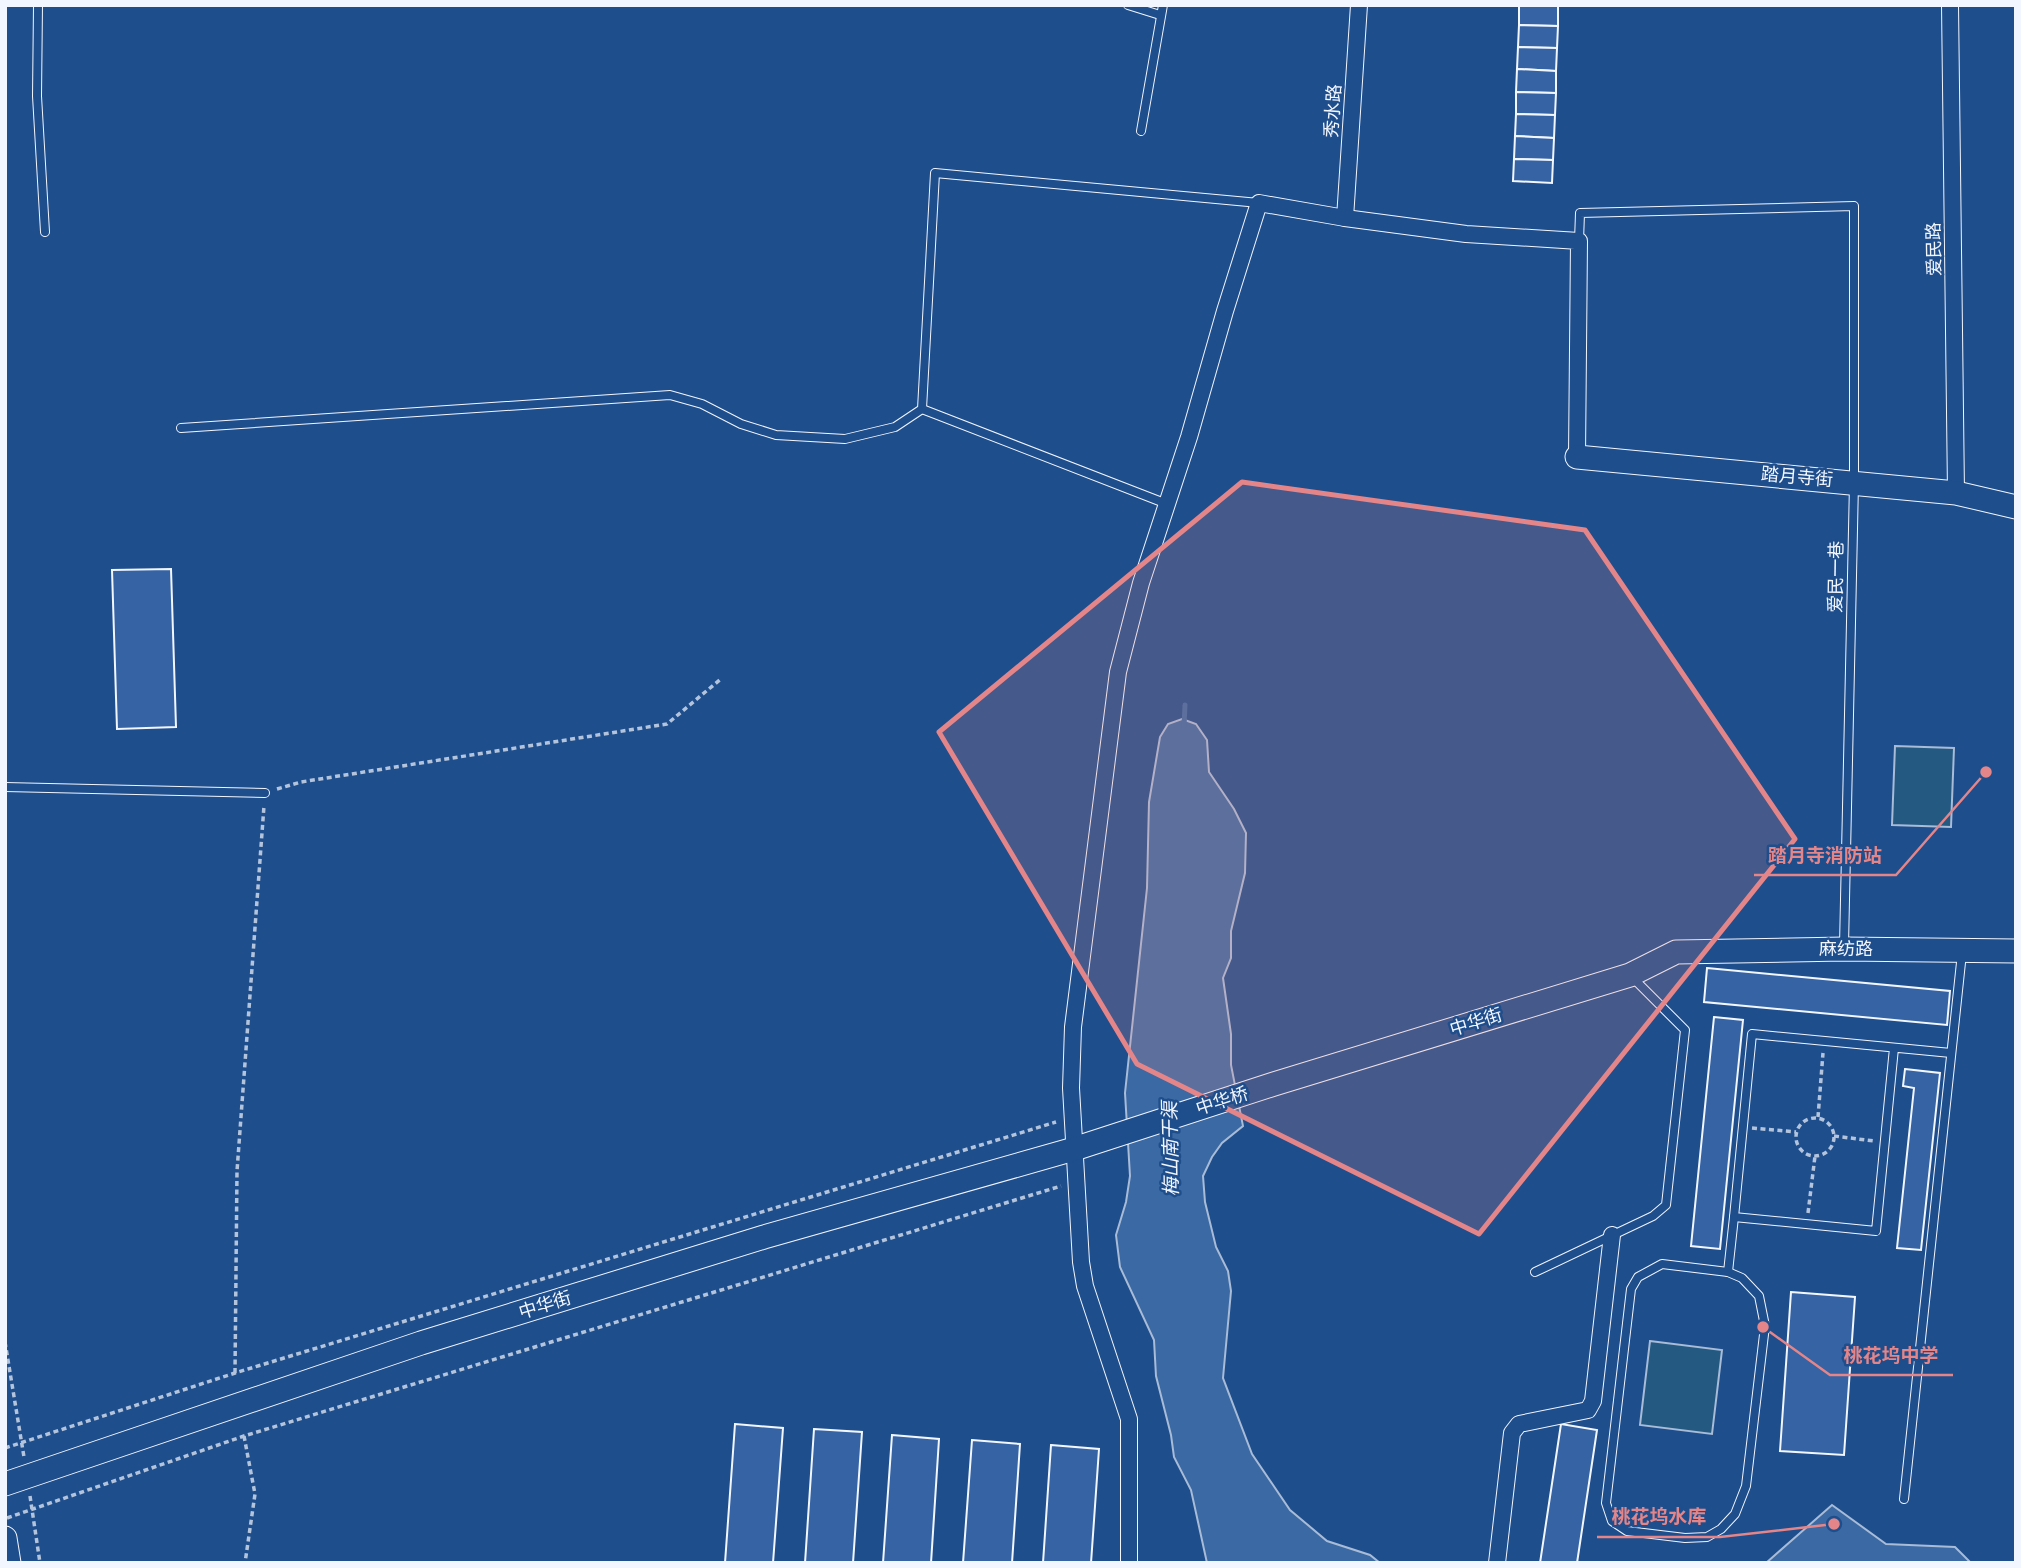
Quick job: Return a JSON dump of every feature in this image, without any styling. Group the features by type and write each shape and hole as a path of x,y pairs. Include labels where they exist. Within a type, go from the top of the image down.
{"main road":[{"name":"踏月寺街","path":"1577,457 1956,493 2016,508"},
{"name":"麻纺路","path":"1676,952 1844,949 2016,951"},
{"name":"中华街","path":"1274,1084 1630,975 1676,952"},
{"name":"中华桥","path":"1082,1146 1274,1084"},
{"name":"中华街","path":"5,1484 421,1343 764,1237 1082,1146"},
{"path":"5,1538 9,1563"}],"street":[{"name":"秀水路","path":"1345,218 1359,5"},
{"name":"爱民路","path":"1950,5 1956,493"},
{"path":"1129,1563 1129,1419 1085,1286 1081,1262 1082,1146 1071,1088 1073,1027 1118,672 1141,583 1259,203 1466,234 1579,241 1577,457"},
{"path":"1497,1563 1513,1433 1519,1424 1587,1410 1593,1401 1612,1235"}],"lane":[{"path":"38,5 37,96 45,232"},
{"path":"1128,5 1160,15"},
{"path":"1141,131 1163,5"},
{"path":"922,410 936,173 1259,203"},
{"name":"爱民一巷","path":"1579,241 1580,213 1854,206 1854,483 1844,949"},
{"path":"181,428 670,395 702,404 741,424 776,435 845,439 895,427 922,410"},
{"path":"922,410 1167,504"},
{"path":"5,787 265,793"},
{"path":"1904,1499 1962,950"},
{"path":"1535,1272 1653,1216 1666,1205 1685,1030 1630,975"},
{"path":"1728,1272 1752,1034 1951,1053"},
{"path":"1734,1217 1876,1231 1894,1048"},
{"path":"1662,1264 1728,1272 1742,1278 1759,1296 1765,1326 1746,1486 1735,1514 1721,1529 1707,1537 1685,1538 1627,1531 1612,1521 1606,1503 1631,1289 1638,1277 1662,1264"}],"path":[{"path":"5,1448 235,1373 237,1171 265,793 301,782 667,724 722,677"},
{"path":"1818,1117 1824,1041"},
{"path":"1818,1117 1829,1124 1834,1136 1828,1150 1815,1156 1799,1149 1796,1132 1804,1120 1818,1117"},
{"path":"1743,1127 1796,1132"},
{"path":"1834,1136 1885,1142"},
{"path":"1807,1224 1815,1156"},
{"path":"5,1342 40,1563"},
{"path":"5,1519 244,1436 255,1494 245,1563"}],"highlighted area":[{"path":"1242,482 1585,530 1795,839 1479,1234 1137,1064 939,732"}],"shaded area":[{"path":"1895,746 1954,748 1951,827 1892,825"},
{"path":"1650,1341 1722,1350 1712,1434 1640,1425"}],"water":[{"path":"1182,719 1196,724 1207,740 1209,772 1234,809 1246,833 1245,873 1231,931 1231,958 1223,978 1231,1034 1231,1065 1243,1126 1222,1143 1203,1176 1205,1202 1216,1247 1228,1271 1231,1291 1223,1378 1252,1454 1290,1510 1327,1541 1370,1555 1380,1563 1207,1563 1191,1490 1174,1457 1156,1376 1154,1340 1120,1267 1116,1235 1126,1202 1130,1176 1125,1093 1147,888 1149,802 1160,737 1168,724"},
{"path":"1832,1505 1886,1544 1955,1547 1971,1563 1766,1563"}],"building":[{"path":"1519,5 1558,5 1558,26 1519,25"},
{"path":"1519,25 1558,26 1557,48 1518,47"},
{"path":"1518,47 1557,48 1556,71 1517,69"},
{"path":"1517,69 1556,71 1556,93 1516,92"},
{"path":"1516,92 1556,93 1555,115 1516,114"},
{"path":"1516,114 1555,115 1554,138 1515,136"},
{"path":"1515,136 1554,138 1553,160 1514,159"},
{"path":"1514,159 1553,160 1552,183 1513,181"},
{"path":"171,569 176,727 117,729 112,570"},
{"path":"1707,968 1950,991 1947,1025 1704,1002"},
{"path":"1714,1017 1743,1020 1720,1249 1691,1246"},
{"path":"1905,1069 1940,1073 1921,1250 1897,1248 1914,1088 1903,1086"},
{"path":"1791,1292 1855,1297 1844,1455 1780,1451"},
{"path":"735,1424 783,1428 773,1563 725,1563"},
{"path":"1561,1424 1597,1430 1577,1563 1540,1563"},
{"path":"814,1429 862,1432 853,1563 805,1563"},
{"path":"892,1435 939,1439 931,1563 883,1563"},
{"path":"972,1440 1020,1444 1012,1563 963,1563"},
{"path":"1051,1445 1099,1449 1091,1563 1043,1563"}],"waterway":[{"name":"梅山南干渠","path":"1184,726 1185,705"}],"place":[{"name":"踏月寺消防站","path":"1986,772"},
{"name":"桃花坞中学","path":"1763,1327"},
{"name":"桃花坞水库","path":"1834,1524"}]}
